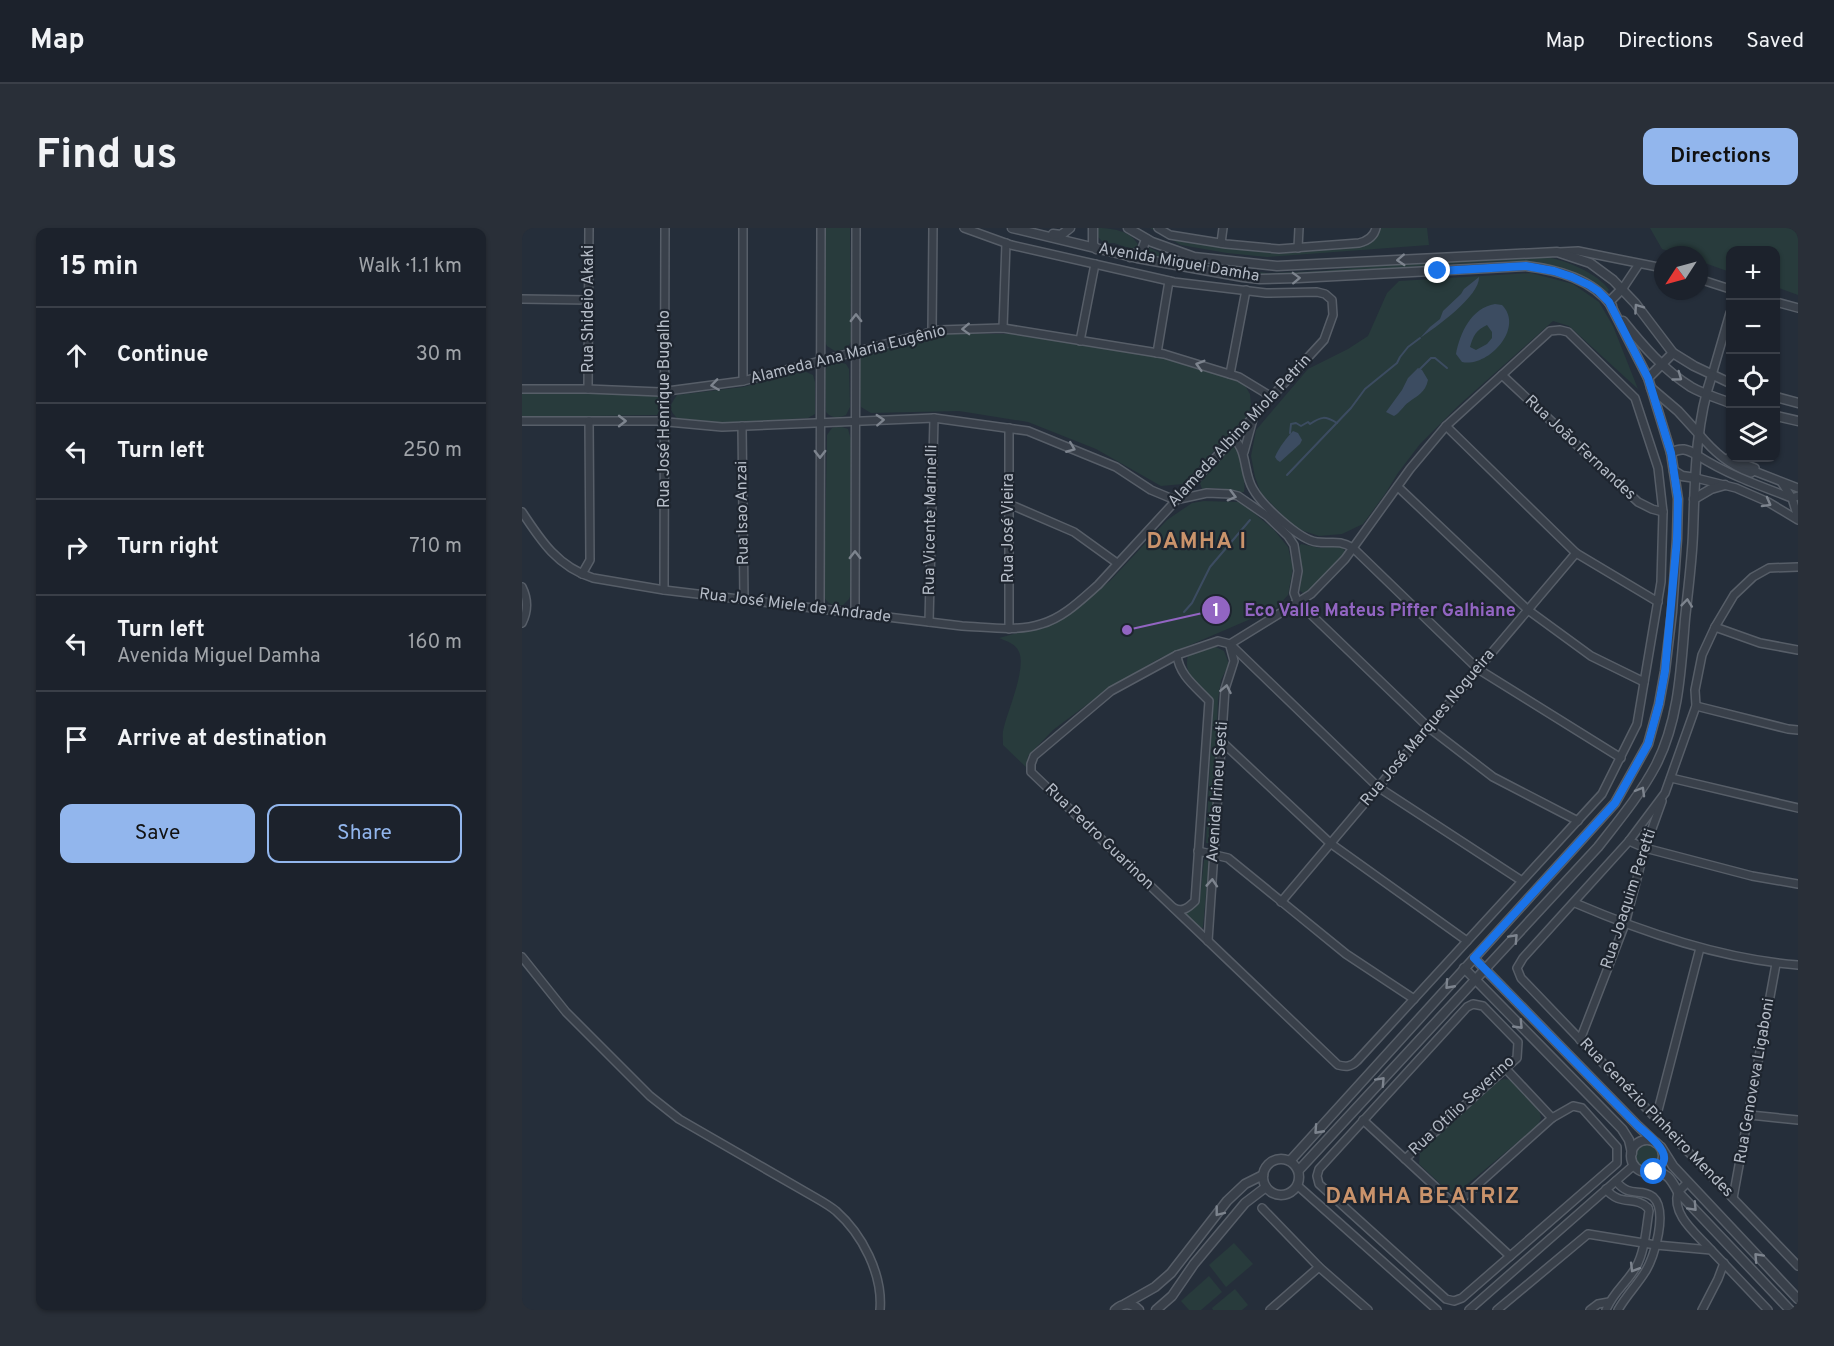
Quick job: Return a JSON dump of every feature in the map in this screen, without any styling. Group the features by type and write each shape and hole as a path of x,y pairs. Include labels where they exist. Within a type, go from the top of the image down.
{"street":[{"name":"Rua Shideio Akaki","path":"588,389 589,228"},
{"name":"Rua José Henrique Bugalho","path":"664,590 665,228"},
{"path":"743,228 743,381"},
{"path":"820,609 821,228"},
{"path":"855,613 856,228"},
{"path":"932,332 933,228"},
{"path":"964,228 1006,243 1169,281 1246,290 1230,374"},
{"name":"Avenida Miguel Damha","path":"1012,228 1130,257 1260,279 1526,266 1547,269 1589,285 1609,302 1647,350 1662,365 1692,387 1726,401"},
{"path":"1033,232 1061,235 1070,228"},
{"path":"1093,228 1093,244 1096,249"},
{"name":"Avenida Miguel Damha","path":"1128,228 1146,239 1194,257 1277,266 1557,252 1590,263 1623,288 1673,353 1726,381"},
{"path":"1130,257 1142,250 1146,239 1137,228"},
{"path":"1158,228 1170,235 1280,249 1359,243 1370,238 1376,228"},
{"path":"1221,243 1223,228"},
{"path":"1298,248 1299,228"},
{"path":"1003,328 1006,243"},
{"path":"1557,252 1578,251 1654,266"},
{"path":"1080,341 1095,264"},
{"path":"1290,1161 1615,803 1648,744 1665,671 1677,539 1678,499 1671,453 1649,383 1609,302 1623,288 1639,264"},
{"path":"1157,353 1169,281"},
{"path":"1708,282 1726,287"},
{"name":"Alameda Albina Miola Petrin","path":"1010,628 1042,624 1057,617 1098,585 1324,340 1333,315 1332,300 1325,294 1246,290"},
{"path":"522,299 589,300"},
{"path":"1780,303 1798,308"},
{"name":"Alameda Ana Maria Eugênio","path":"522,389 665,392 743,381 939,330 1003,328 1157,353 1239,376 1272,397"},
{"path":"1299,1170 1598,847 1636,799 1657,763 1669,731 1678,693 1693,535 1699,434 1707,394 1726,329"},
{"path":"1198,851 1228,858 1346,954 1414,999 1602,795 1637,724 1661,582 1663,512 1658,468 1637,401 1632,393 1568,332 1550,331 1446,426 1410,469 1345,559 1311,594 1230,645"},
{"path":"1649,383 1673,353"},
{"name":"Rua João Fernandes","path":"1502,375 1638,502 1663,512"},
{"path":"1649,383 1719,456 1750,465 1755,468 1754,471 1798,488"},
{"path":"1780,399 1798,403"},
{"path":"1243,454 1254,416"},
{"path":"1780,417 1798,422"},
{"path":"522,421 665,422 722,427 934,418 1028,431 1116,467 1151,490 1175,501 1207,493 1238,496 1267,516 1294,545 1298,571 1294,593 1297,601 1428,727 1493,777 1578,822"},
{"name":"Rua Vicente Marinelli","path":"929,622 934,418"},
{"path":"522,512 552,554 564,565 582,574 590,560 589,421"},
{"name":"Rua Isao Anzai","path":"742,426 744,599"},
{"path":"1446,426 1575,554 1658,602"},
{"name":"Rua José Vieira","path":"1008,428 1010,628"},
{"path":"1233,438 1242,447 1251,487 1257,497 1292,530 1316,542 1345,543 1353,548 1478,669 1621,758"},
{"path":"1671,453 1677,449 1684,449 1729,473 1795,497"},
{"path":"1674,471 1682,476 1725,484 1768,502 1798,519"},
{"path":"1725,484 1729,473"},
{"path":"1780,481 1795,497 1798,519"},
{"path":"1694,499 1725,484"},
{"path":"1398,487 1528,610 1591,656 1644,682"},
{"path":"1009,504 1074,532 1116,563"},
{"name":"Rua José Marques Nogueira","path":"1281,902 1575,554"},
{"path":"1798,567 1769,568 1753,577 1734,595 1702,655 1695,690 1696,706 1665,793 1629,841 1575,903 1625,924 1700,948 1776,964 1798,965"},
{"name":"Rua José Miele de Andrade","path":"582,574 664,590 962,626 1010,628"},
{"path":"522,587 527,598 522,623"},
{"path":"1715,627 1760,643 1798,650"},
{"path":"1177,655 1218,641 1230,645 1378,787 1522,881"},
{"name":"Avenida Irineu Sesti","path":"1208,941 1224,688 1234,662 1230,645"},
{"name":"Avenida Irineu Sesti","path":"1173,907 1177,910 1184,909 1195,901 1209,701 1184,675 1178,664 1177,655"},
{"name":"Rua Pedro Guarinon","path":"1177,655 1111,691 1034,756 1031,772 1338,1065 1352,1066 1414,999"},
{"path":"1696,706 1798,730"},
{"path":"1221,741 1330,843 1467,941"},
{"path":"1671,778 1798,808"},
{"name":"Rua Joaquim Peretti","path":"1580,1040 1625,924 1645,848 1665,793"},
{"path":"1629,841 1645,848 1752,876 1798,884"},
{"name":"Rua Genézio Pinheiro Mendes","path":"1575,903 1523,958 1518,968 1521,978 1798,1266"},
{"path":"1656,1118 1700,948"},
{"path":"522,957 566,1012 657,1102 679,1119 834,1209 850,1226 873,1267 879,1286 880,1310"},
{"path":"1474,958 1594,1082 1659,1145 1673,1166 1798,1299"},
{"name":"Rua Genoveva Ligaboni","path":"1733,1198 1776,964"},
{"path":"1464,968 1622,1129 1629,1140 1634,1165 1641,1171 1662,1173 1668,1176 1678,1192 1790,1310"},
{"name":"Rua Otílio Severino","path":"1363,1120 1467,1007 1473,1004 1483,1006 1518,1042 1517,1058 1405,1159"},
{"path":"1534,1040 1544,1030"},
{"path":"1506,1069 1552,1118"},
{"path":"1584,1092 1594,1082"},
{"path":"1455,1205 1552,1118 1573,1106 1582,1108 1617,1147 1617,1163 1462,1298 1454,1301 1446,1299 1318,1184 1318,1169 1363,1120 1510,1256"},
{"path":"1750,1115 1798,1120"},
{"path":"1632,1153 1633,1148 1641,1141 1646,1140 1659,1145 1664,1157 1660,1167 1651,1172"},
{"path":"1284,1158 1299,1170 1300,1181 1294,1191 1282,1196 1276,1195 1266,1187 1264,1169 1272,1160 1284,1158"},
{"path":"1469,1310 1634,1165"},
{"path":"1114,1310 1155,1287 1172,1273 1227,1201 1245,1184 1263,1175"},
{"path":"1616,1181 1624,1190 1646,1194 1657,1201 1660,1214 1656,1245 1646,1272 1618,1310"},
{"path":"1688,1182 1678,1192 1676,1203 1680,1215 1766,1309"},
{"path":"1298,1186 1437,1310"},
{"path":"1156,1310 1172,1296 1194,1264 1245,1203 1266,1187"},
{"path":"1606,1190 1616,1199 1640,1203 1648,1208"},
{"path":"1648,1208 1657,1201"},
{"path":"1262,1208 1319,1267 1368,1310"},
{"path":"1606,1310 1616,1291 1636,1267 1643,1249 1648,1208"},
{"path":"1497,1310 1588,1234 1656,1245 1711,1250"},
{"path":"1702,1310 1724,1263"},
{"path":"1270,1310 1319,1267"},
{"path":"1590,1310 1598,1304 1610,1302"},
{"path":"1125,1304 1138,1310"}],"shaded area":[{"path":"824,228 850,228 851,342 846,349 835,351 827,346 824,340"},
{"path":"1096,228 1114,229 1125,233 1138,245 1132,249 1114,243 1104,243 1097,236"},
{"path":"1150,228 1246,249 1365,244 1376,237 1380,228 1427,228 1429,245 1267,257 1181,245"},
{"path":"1650,228 1798,228 1798,295 1780,288 1780,246 1726,246 1726,271 1708,264 1708,246 1660,246"},
{"path":"1148,247 1172,259 1267,273 1321,271 1424,261 1546,257 1580,268 1597,278 1609,290 1605,294 1565,270 1525,262 1451,264 1268,277 1140,256"},
{"path":"1531,273 1573,284 1599,302 1613,326 1638,389 1569,326 1553,321 1458,406 1420,444 1363,524 1342,534 1319,536 1295,528 1261,493 1251,456 1256,430 1308,369 1368,336 1387,293 1399,281"},
{"path":"943,334 1015,334 1163,358 1229,377 1244,384 1250,394 1251,405 1248,415 1183,484 1161,486 1096,449 1028,422 959,411 871,413 861,407 858,363 865,353"},
{"path":"834,362 846,364 849,369 850,407 846,415 838,417 833,417 826,412 825,373 827,366"},
{"path":"804,371 813,375 815,382 815,414 808,418 721,423 677,418 671,409 677,395 743,387"},
{"path":"522,391 650,395 661,397 662,408 657,415 522,417"},
{"path":"839,426 848,429 851,440 851,594 843,605 830,603 824,597 827,435 832,428"},
{"path":"1235,446 1239,449 1244,492 1239,493 1221,488 1202,489 1200,483 1231,447"},
{"path":"1238,502 1274,530 1288,547 1293,568 1288,595 1276,608 1160,658 1109,688 1053,730 1028,756 1027,768 1003,745 1003,729 1021,666 1018,650 1010,642 999,638 1058,622 1110,581 1167,520 1192,503"},
{"path":"1301,544 1320,548 1340,546 1345,552 1343,557 1307,594 1299,590 1302,575 1299,547"},
{"path":"1214,646 1224,651 1229,664 1221,680 1218,700 1212,843 1206,843 1213,701 1191,676 1187,663 1188,655"},
{"path":"1207,858 1209,862 1201,930 1184,913 1197,905 1200,898 1204,860"},
{"path":"1504,1079 1511,1080 1539,1110 1541,1118 1538,1125 1457,1193 1449,1192 1419,1164 1420,1151"},
{"path":"1647,1145 1655,1148 1658,1156 1655,1164 1647,1167 1639,1164 1636,1156 1639,1148"},
{"path":"1234,1243 1253,1264 1226,1287 1209,1265"},
{"path":"1209,1276 1222,1292 1201,1310 1189,1310 1181,1301"},
{"path":"1235,1289 1248,1305 1242,1310 1213,1310 1212,1308"}],"water":[{"path":"1479,277 1477,285 1465,302 1420,338 1440,319 1443,311 1464,289"},
{"path":"1502,305 1508,314 1509,324 1506,335 1492,353 1472,362 1462,362 1456,354 1460,338 1473,316 1487,306","holes":["1487,325 1492,332 1492,338 1487,344 1476,350 1470,347 1480,329"]},
{"path":"1418,368 1428,380 1423,391 1394,416 1386,412 1408,378"},
{"path":"1293,431 1298,433 1302,440 1280,462 1275,457"}],"waterway":[{"path":"1287,475 1351,408 1365,389 1397,363 1408,347 1420,338"},
{"path":"1420,369 1431,358 1435,358 1447,368"},
{"path":"1290,433 1291,424 1296,423 1301,426 1324,418 1337,423"},
{"path":"1184,612 1192,603 1210,567 1250,520"}],"place":[{"name":"Eco Valle Mateus Piffer Galhiane","path":"1127,630"}],"district":[{"name":"DAMHA I","path":"1197,542"},
{"name":"DAMHA BEATRIZ","path":"1423,1197"}],"route":[{"path":"1438,271 1526,266 1572,277 1598,291 1609,302 1648,378 1671,453 1678,499 1677,539 1665,671 1648,744 1615,803 1474,958 1661,1147 1664,1157 1660,1167 1651,1172 1654,1172"}]}
